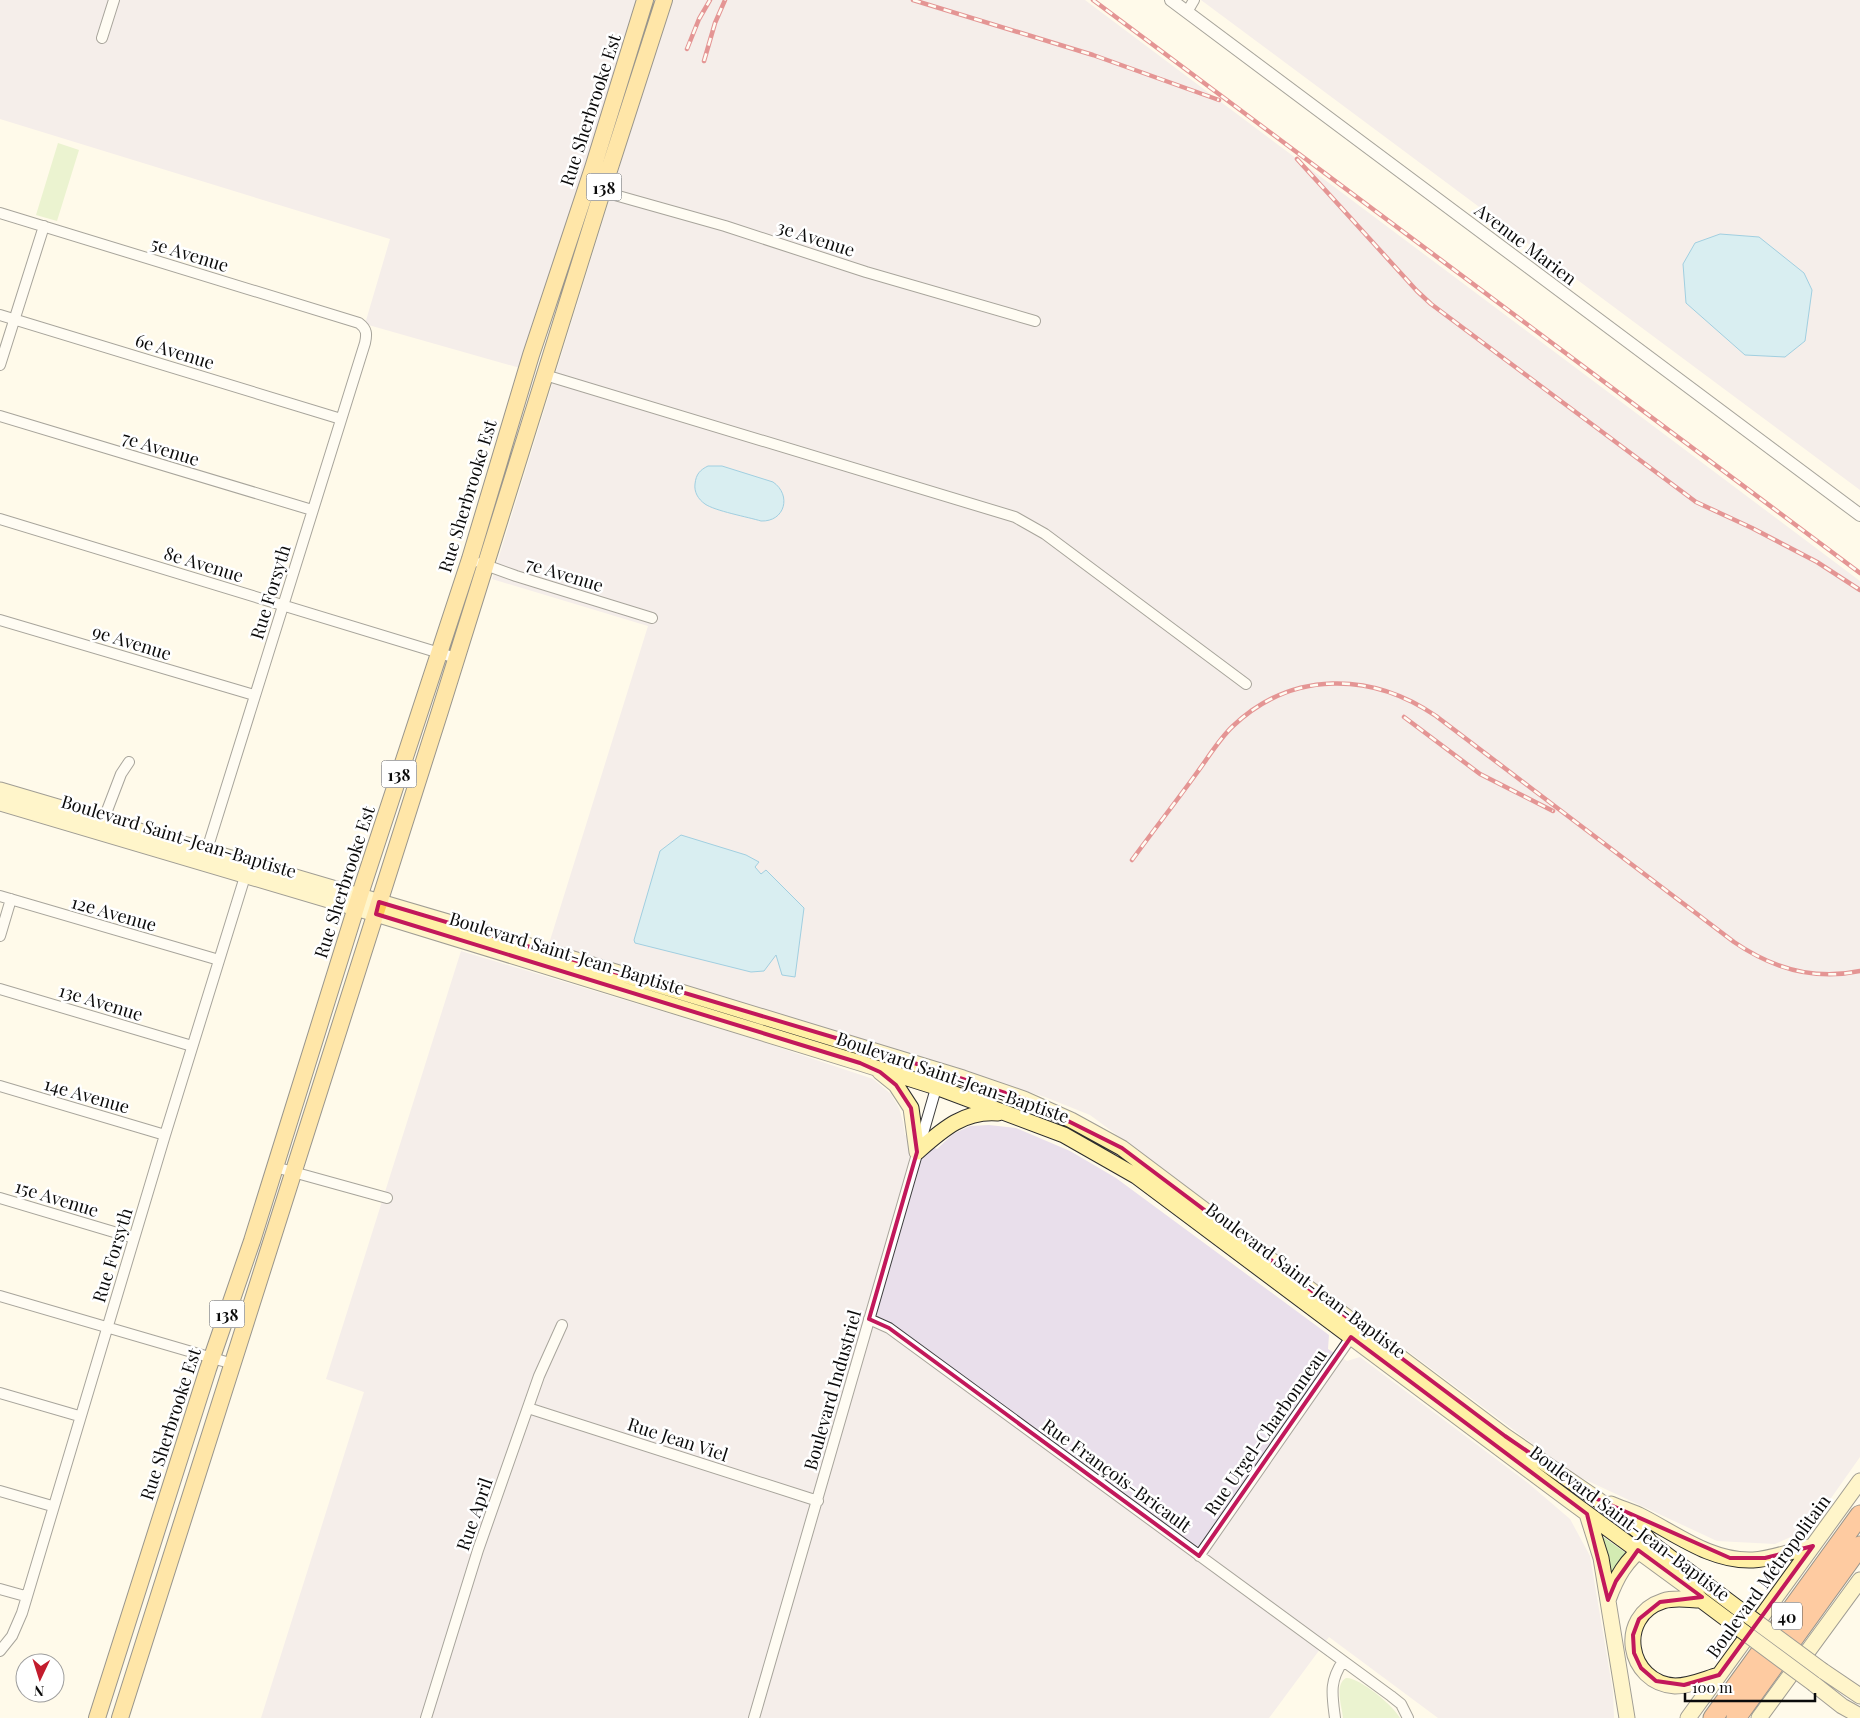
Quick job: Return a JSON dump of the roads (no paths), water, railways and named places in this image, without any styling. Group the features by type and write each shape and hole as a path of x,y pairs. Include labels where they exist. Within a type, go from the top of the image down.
{"highway":[{"name":"40","path":"1713,1718 1860,1514"},
{"name":"40","path":"1736,1718 1860,1546"}],"main road":[{"name":"Rue Sherbrooke Est","path":"97,1718 212,1358 252,1241 357,902 440,652 502,511 545,375 645,0"},
{"name":"Rue Sherbrooke Est","path":"120,1718 456,658 478,562 485,508 527,370 664,0"},
{"path":"527,370 545,375"},
{"path":"497,467 514,473"},
{"path":"485,508 502,511"},
{"path":"403,763 422,770"},
{"name":"Boulevard Saint-Jean-Baptiste","path":"0,790 100,826 205,858 377,908 591,964 860,1063 936,1087 1064,1135 1136,1176 1355,1332 1597,1499 1646,1536 1645,1547"},
{"name":"Boulevard Saint-Jean-Baptiste","path":"0,803 100,826"},
{"name":"Boulevard Saint-Jean-Baptiste","path":"377,908 546,967 587,979 745,1020 856,1044 1024,1099 1071,1120 1122,1148 1587,1514 1645,1547 1739,1608 1823,1672 1860,1696"},
{"path":"546,967 550,952"},
{"path":"587,979 591,964"},
{"path":"860,1063 880,1072 896,1085 911,1108 917,1152"},
{"path":"306,1071 324,1077"},
{"path":"917,1152 942,1129 958,1120 976,1114 995,1113 1016,1116"},
{"path":"252,1241 270,1247"},
{"path":"233,1297 252,1303"},
{"name":"Boulevard Métropolitain","path":"1688,1718 1860,1481"},
{"path":"1597,1499 1637,1514 1694,1545 1730,1558 1747,1560 1765,1558 1813,1546"},
{"path":"1587,1514 1599,1552 1627,1718"},
{"path":"1608,1600 1620,1573 1632,1556 1645,1547"},
{"name":"Boulevard Saint-Jean-Baptiste","path":"1645,1547 1701,1600 1814,1684 1845,1712 1860,1716"},
{"path":"1758,1718 1860,1580"},
{"path":"139,1587 160,1593"},
{"path":"1701,1600 1670,1599 1655,1604 1646,1610 1634,1630 1634,1653 1638,1664 1646,1673 1656,1681 1667,1684 1684,1685 1719,1674"},
{"path":"115,1663 136,1670"},
{"path":"1772,1718 1782,1684"}],"street":[{"path":"102,38 114,0"},
{"name":"Avenue Marien","path":"1171,0 1860,515"},
{"path":"1187,12 1194,0"},
{"name":"3e Avenue","path":"594,190 725,226 866,272 1035,321"},
{"name":"5e Avenue","path":"0,213 359,323 364,326 366,331"},
{"path":"0,365 44,226"},
{"name":"6e Avenue","path":"0,315 341,419"},
{"name":"Rue Forsyth","path":"205,858 341,419 366,337 366,331"},
{"path":"545,375 1014,516 1045,534 1246,684"},
{"name":"7e Avenue","path":"0,416 312,510"},
{"name":"8e Avenue","path":"0,519 456,658"},
{"name":"7e Avenue","path":"478,562 516,576 652,618"},
{"name":"9e Avenue","path":"0,620 254,696"},
{"path":"100,826 121,774 129,762"},
{"name":"Rue Forsyth","path":"0,1658 2,1649 18,1624 79,1416 247,870"},
{"name":"12e Avenue","path":"0,896 219,960"},
{"path":"0,936 11,899"},
{"name":"13e Avenue","path":"0,989 192,1046"},
{"name":"Boulevard Industriel","path":"754,1718 941,1071"},
{"name":"14e Avenue","path":"0,1086 165,1135"},
{"path":"275,1167 387,1198"},
{"name":"15e Avenue","path":"0,1198 134,1238"},
{"path":"0,1296 233,1364"},
{"name":"Rue François-Bricault","path":"869,1319 889,1328 1391,1696 1401,1704 1408,1718"},
{"name":"Rue April","path":"426,1718 478,1550 539,1376 562,1325"},
{"name":"Rue Urgel-Charbonneau","path":"1199,1556 1355,1332"},
{"path":"0,1393 79,1416"},
{"name":"Rue Jean Viel","path":"528,1408 818,1501"},
{"path":"0,1490 52,1506"},
{"path":"0,1589 25,1596"},
{"path":"1335,1718 1332,1687 1336,1674 1343,1662"}],"water":[{"path":"1720,234 1759,237 1804,273 1812,290 1805,341 1785,357 1745,355 1686,303 1683,264 1695,243"},
{"path":"708,466 722,466 773,482 783,494 783,507 780,513 769,520 761,521 705,504 697,495 695,484 699,473"},
{"path":"681,835 746,855 759,862 755,867 761,874 766,870 804,908 795,977 782,975 776,955 764,971 751,972 635,943 634,940 660,851"}],"railway":[{"path":"687,49 699,19 710,0"},
{"path":"704,61 715,23 725,0"},
{"path":"913,0 1093,55 1219,100"},
{"path":"1093,0 1860,573"},
{"path":"1297,159 1431,304 1696,502 1752,528 1817,562 1860,590"},
{"path":"1132,860 1223,737 1233,726 1256,708 1281,695 1306,687 1333,684 1359,685 1386,691 1436,716 1748,951 1778,965 1810,973 1843,974 1860,971"},
{"path":"1404,717 1480,774 1553,811"}]}
